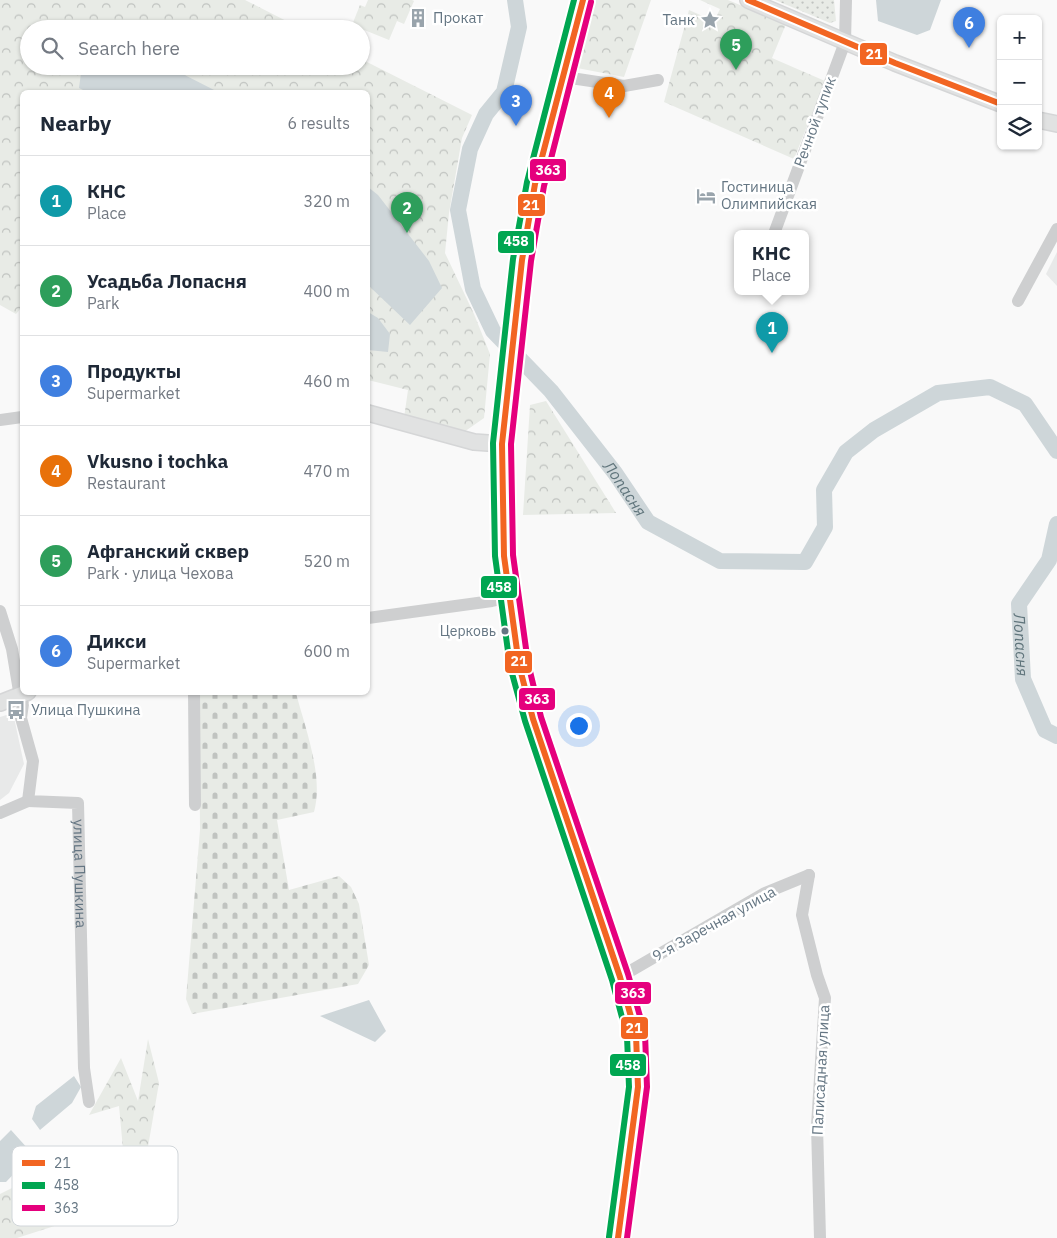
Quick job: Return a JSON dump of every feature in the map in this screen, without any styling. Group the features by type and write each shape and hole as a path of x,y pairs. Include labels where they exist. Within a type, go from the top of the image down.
{"main road":[{"path":"583,0 535,184 522,260 502,444 504,556 519,665 533,719 620,977 636,1035 638,1087 618,1238"},
{"path":"748,0 846,42 997,102"},
{"path":"1042,121 1057,124"},
{"path":"370,414 474,442 502,444"},
{"path":"0,703 21,695"}],"street":[{"path":"846,0 846,42"},
{"name":"Речной тупик","path":"775,230 846,42"},
{"path":"561,79 571,78 624,86 658,80"},
{"path":"1018,301 1057,229"},
{"path":"0,420 20,417"},
{"path":"370,618 473,604 509,597"},
{"path":"0,611 20,679"},
{"path":"0,813 28,801 33,761 21,718 24,695"},
{"path":"194,695 195,806"},
{"name":"улица Пушкина","path":"28,801 78,803 84,1068 89,1102"},
{"name":"9-я Заречная улица","path":"620,977 765,893 809,875"},
{"name":"Палисадная улица","path":"809,875 802,915 817,975 825,998 817,1126 820,1238"}],"shaded area":[{"path":"876,0 941,0 930,30 917,35 878,21"},
{"path":"81,75 185,75 214,90 83,90 79,88"},
{"path":"370,189 378,195 429,261 442,288 410,325 370,287"},
{"path":"1057,252 1057,286 1046,274"},
{"path":"370,313 378,318 390,334 388,352 370,350"},
{"path":"13,713 24,764 9,793 0,800 0,717"},
{"path":"369,1000 386,1031 375,1042 320,1016"},
{"path":"74,1076 81,1087 72,1103 40,1130 32,1119 36,1106"},
{"path":"11,1130 25,1146 12,1146 12,1176 6,1182 0,1182 0,1141"}],"green space":[{"path":"0,0 245,0 284,20 20,20 20,75 370,75 370,64 472,115 462,138 449,213 445,253 474,314 490,354 484,418 464,432 404,418 408,390 370,380 370,90 20,90 20,309 16,314 0,305"},
{"path":"368,0 414,1 404,24 397,21 389,40 370,32 370,20 354,20 360,5 365,7"},
{"path":"596,0 651,0 624,77 577,68"},
{"path":"700,0 728,0 786,24 772,58 825,81 794,159 664,102 689,10 714,21 720,9"},
{"path":"775,0 834,0 836,21 830,23"},
{"path":"546,401 616,513 523,515 530,405"},
{"path":"199,695 297,695 312,752 317,783 314,812 277,820 289,890 339,876 351,887 359,904 369,965 358,984 192,1014 186,999 200,830"},
{"path":"148,1039 159,1083 148,1146 123,1146 119,1106 89,1115 121,1058 138,1101"},
{"path":"12,1188 12,1226 55,1226 17,1238 0,1238 0,1194"}],"waterway":[{"name":"Лопасня","path":"515,0 519,27 504,92 486,114 470,149 458,210 473,289 493,331 551,391 615,473 648,522 720,561 805,562 825,527 824,490 846,452 874,430 938,393 990,387 1025,404 1057,451"},
{"name":"Лопасня","path":"1057,524 1049,560 1019,604 1023,679 1045,730 1057,736"}],"transit line":[{"name":"458","path":"574,0 527,182 513,259 493,443 495,556 510,666 525,721 612,980 627,1036 629,1087 609,1237"},
{"name":"21","path":"583,0 535,184 522,260 502,444 504,556 519,665 533,719 620,977 636,1035 638,1087 618,1238"},
{"name":"21","path":"748,0 895,63 997,102"},
{"name":"363","path":"591,2 544,186 531,261 511,444 513,555 528,663 541,717 628,974 645,1034 647,1087 627,1238"}],"place":[{"name":"Прокат","path":"418,18"},
{"name":"Танк","path":"710,20"},
{"name":"Дикси","path":"969,48"},
{"name":"Афганский сквер","path":"736,70"},
{"name":"Vkusno i tochka","path":"609,118"},
{"name":"Продукты","path":"516,126"},
{"name":"Гостиница Олимпийская","path":"706,196"},
{"name":"Усадьба Лопасня","path":"407,233"},
{"name":"КНС","path":"772,353"},
{"name":"Церковь","path":"505,631"},
{"name":"Улица Пушкина","path":"16,710"}]}
